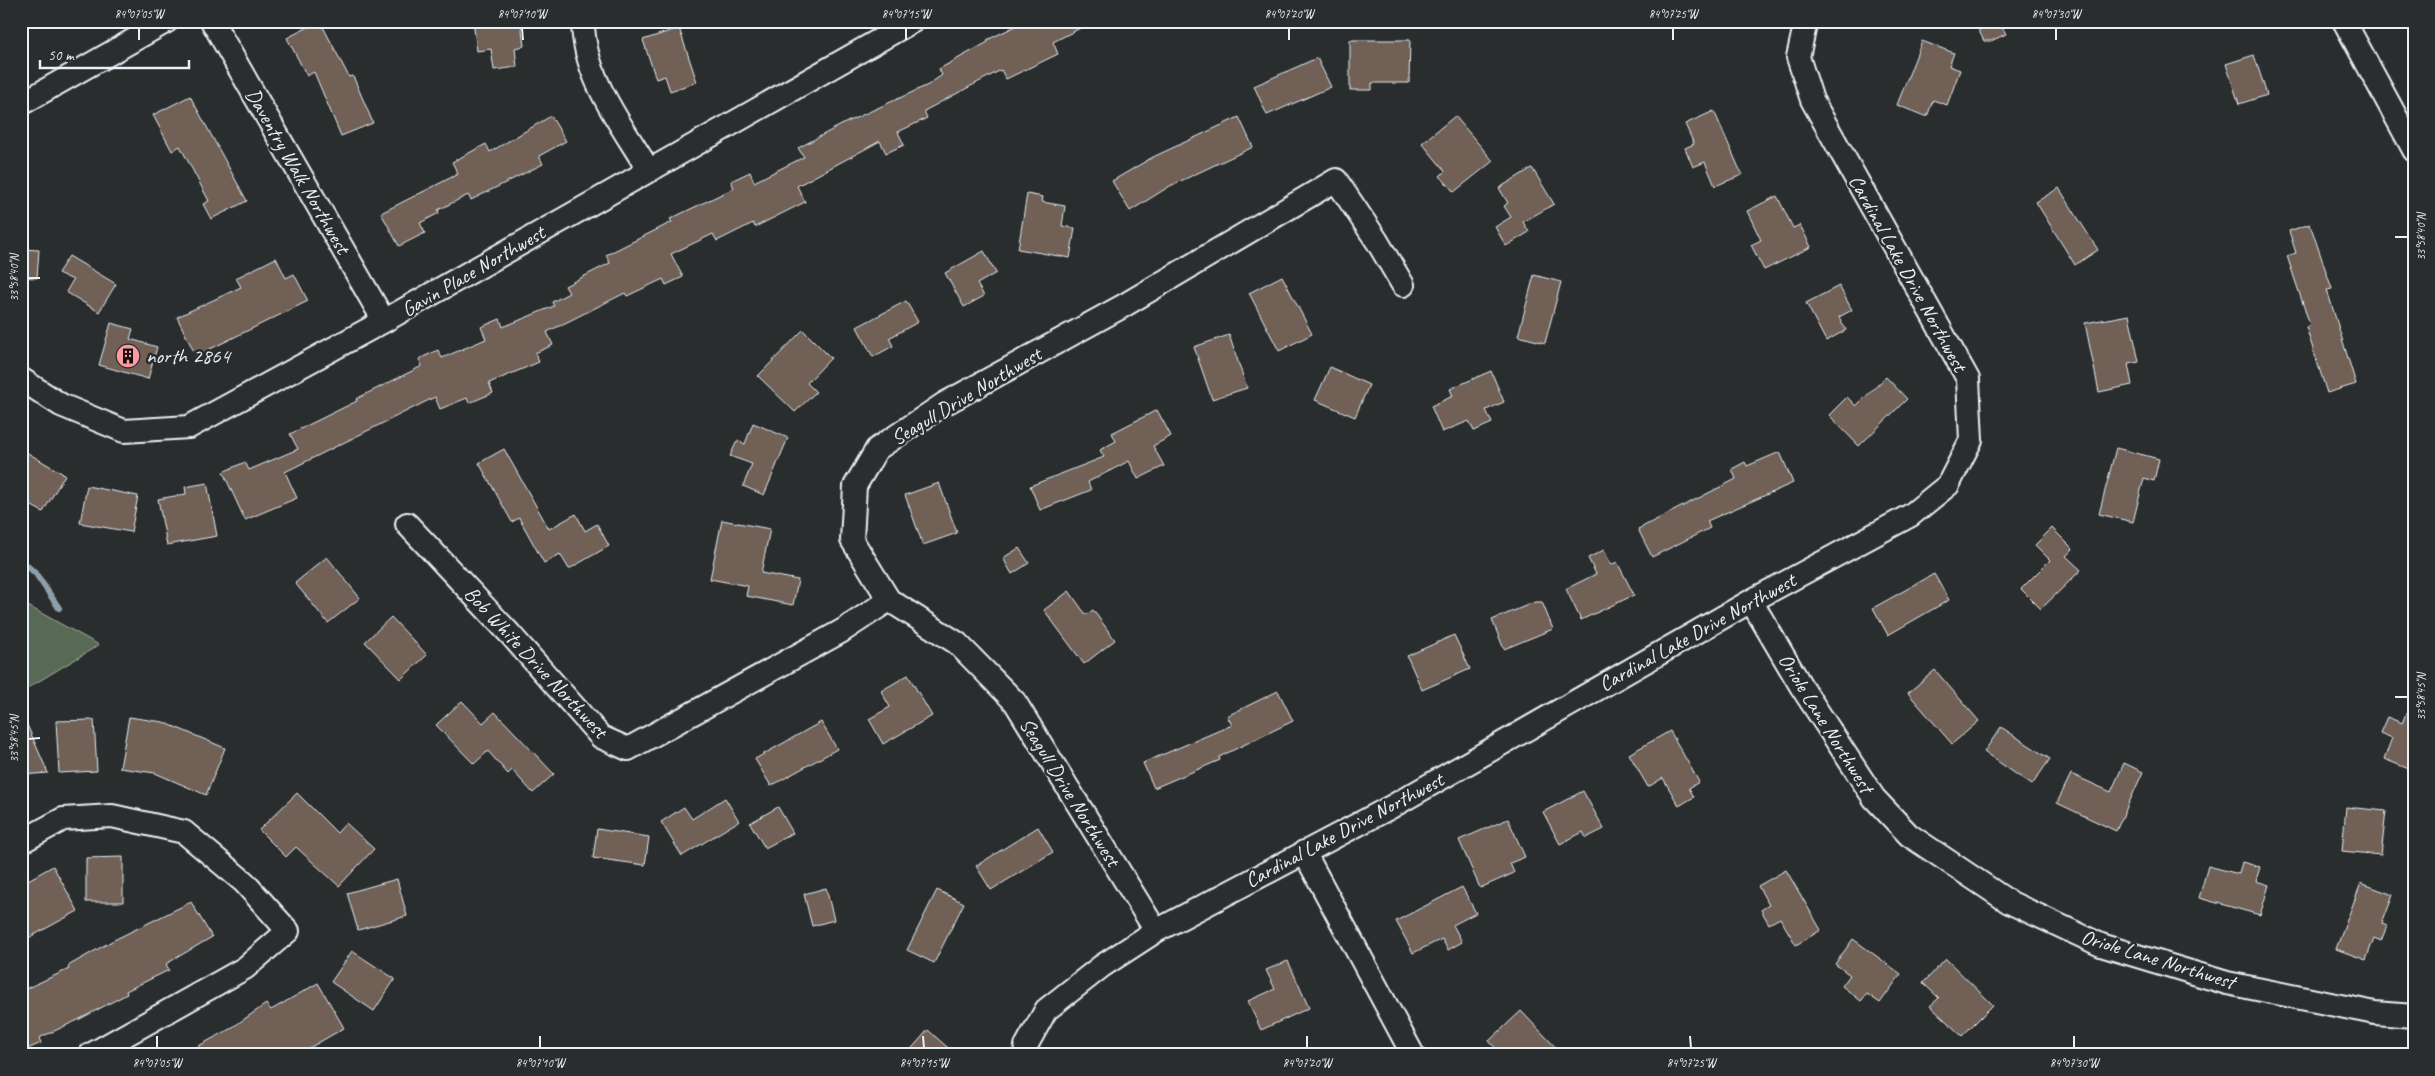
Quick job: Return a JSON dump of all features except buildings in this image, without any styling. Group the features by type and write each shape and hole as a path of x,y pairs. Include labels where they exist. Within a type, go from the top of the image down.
{"street":[{"path":"21,104 167,21"},
{"name":"Daventry Walk Northwest","path":"212,21 384,321"},
{"path":"583,21 583,35 596,83 649,171"},
{"name":"Gavin Place Northwest","path":"21,379 61,405 124,432 189,427 384,321 913,21"},
{"name":"Cardinal Lake Drive Northwest","path":"1025,1055 1026,1046 1046,1010 1102,966 1156,931 1391,807 1751,601 1912,515 1948,485 1971,440 1968,379 1812,100 1798,57 1806,21"},
{"path":"2344,21 2414,150"},
{"name":"Seagull Drive Northwest","path":"1156,931 1015,702 957,643 889,600 852,540 855,486 878,449 944,404 1123,306 1336,180 1377,241 1403,285"},
{"name":"Bob White Drive Northwest","path":"407,524 510,634 601,737 628,749 842,631 889,600"},
{"name":"Oriole Lane Northwest","path":"1751,601 1801,686 1874,798 1909,835 2009,902 2101,945 2227,983 2375,1012 2414,1016"},
{"path":"21,842 63,819 92,817 112,816 184,832 244,882 288,931 245,968 90,1055"},
{"path":"1304,852 1413,1055"}],"green space":[{"path":"21,602 99,645 21,692"}],"waterway":[{"path":"21,560 36,574 59,608"}],"place":[{"name":"north 2864","path":"128,356"}]}
